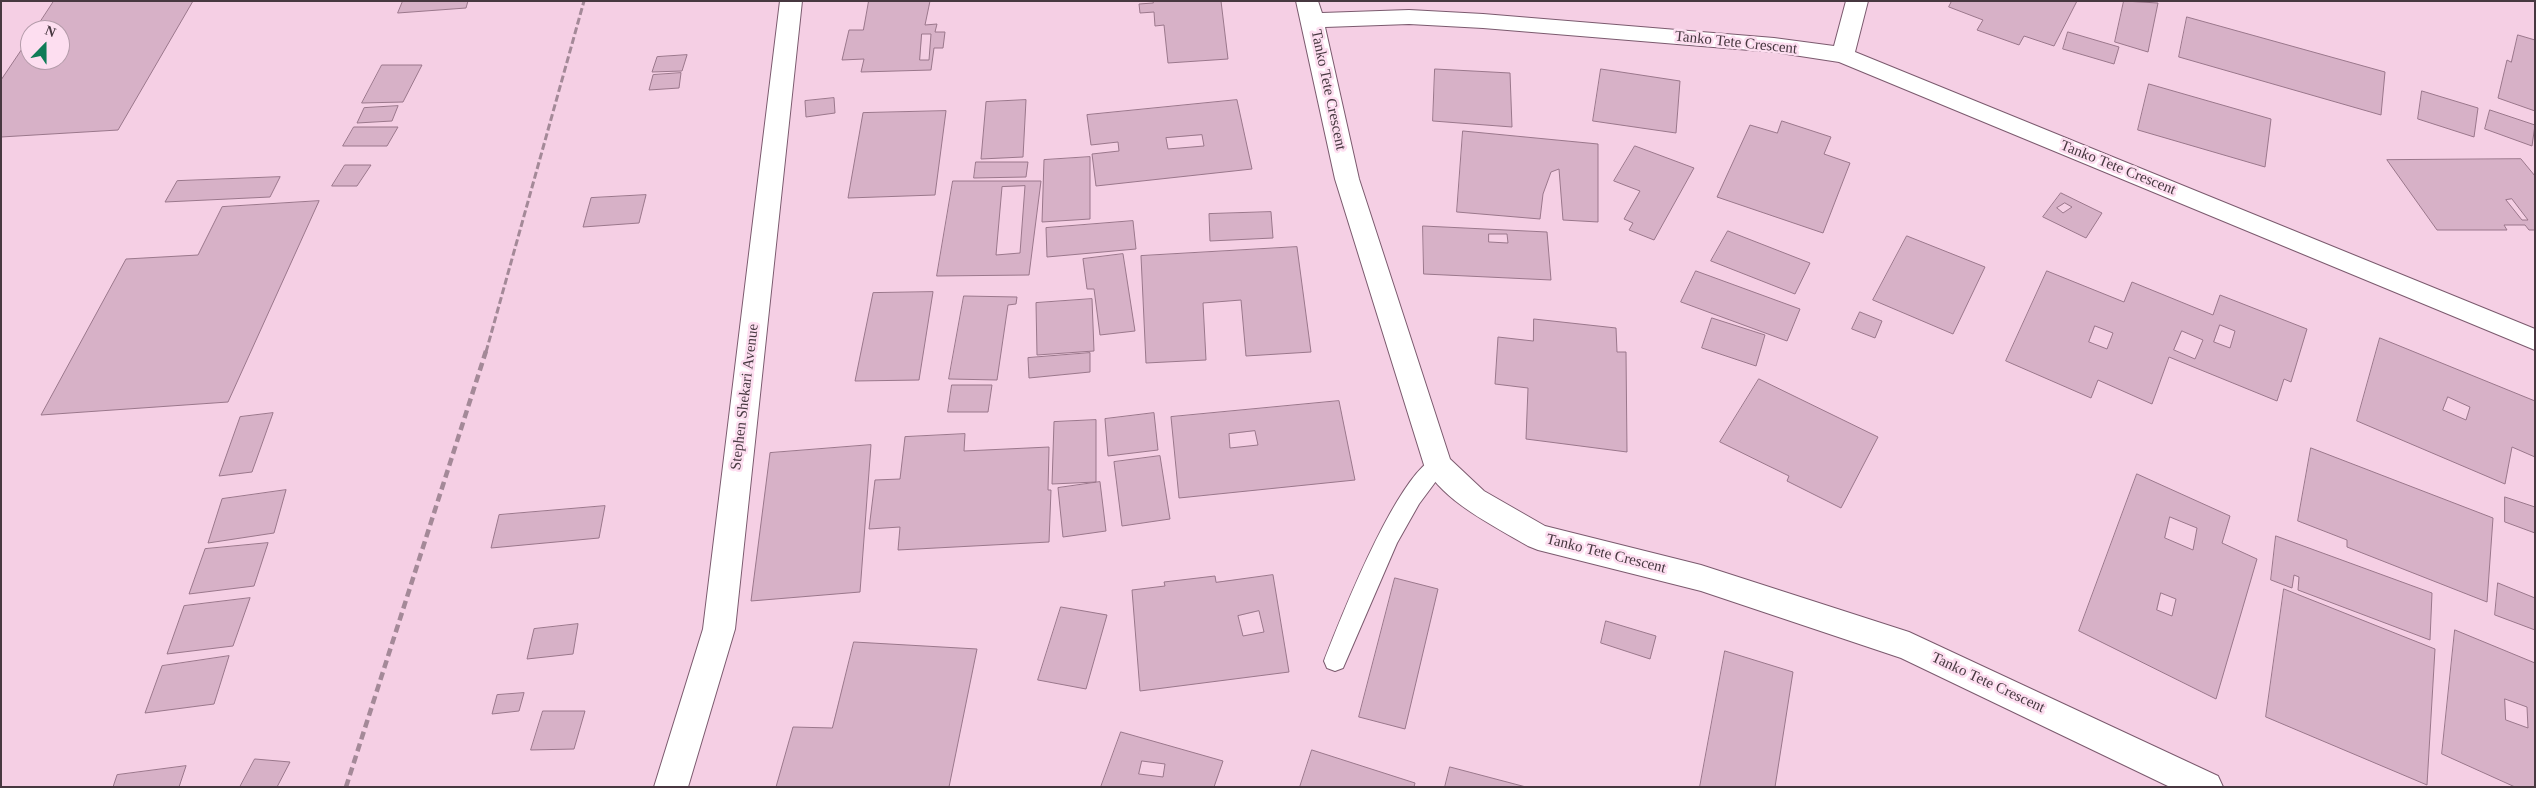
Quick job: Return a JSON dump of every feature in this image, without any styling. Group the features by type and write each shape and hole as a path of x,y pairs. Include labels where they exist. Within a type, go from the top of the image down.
{"street":[{"name":"Stephen Shekari Avenue","path":"672,787 718,629 791,1"},
{"path":"1843,55 1857,1"},
{"name":"Tanko Tete Crescent","path":"2206,787 1909,646 1701,578 1538,537 1474,500 1438,465 1348,179 1310,10 1482,21 1774,45 1843,55 2535,340"}],"lane":[{"path":"1335,661 1372,572 1396,526 1412,499 1438,465"}],"building":[{"path":"54,1 193,1 118,130 1,137 1,80 20,52 20,70 70,70 70,20 42,20"},
{"path":"403,1 468,1 466,8 398,13"},
{"path":"869,1 930,1 925,25 937,24 935,32 945,32 943,48 934,48 931,70 861,72 864,59 842,60 849,30 863,30","holes":["922,34 931,34 929,60 920,60"]},
{"path":"1153,1 1221,1 1228,59 1168,63 1164,25 1155,26 1154,12 1140,13 1139,4 1153,3"},
{"path":"1952,1 2077,1 2054,46 2024,36 2019,45 1977,30 1983,20 1949,7"},
{"path":"2124,1 2158,3 2148,52 2115,42"},
{"path":"2187,17 2385,72 2381,115 2179,57"},
{"path":"2068,32 2119,47 2114,64 2063,49"},
{"path":"2518,35 2535,40 2535,111 2498,98 2507,60 2511,62"},
{"path":"687,55 682,71 652,72 657,57"},
{"path":"382,65 422,65 403,102 362,103"},
{"path":"1435,69 1510,73 1512,127 1433,121"},
{"path":"1601,69 1680,81 1676,133 1593,121"},
{"path":"681,73 679,88 649,90 653,75"},
{"path":"2149,84 2271,119 2265,167 2138,130"},
{"path":"2422,91 2478,108 2474,137 2418,119"},
{"path":"834,98 835,113 806,117 805,101"},
{"path":"1026,100 1023,157 981,159 986,102"},
{"path":"1237,100 1252,169 1096,186 1092,154 1119,151 1118,142 1091,145 1087,115","holes":["1202,135 1204,146 1168,149 1166,138"]},
{"path":"398,106 392,121 357,123 364,108"},
{"path":"2490,110 2535,125 2532,146 2485,129"},
{"path":"946,111 935,195 848,198 863,113"},
{"path":"1782,121 1831,137 1824,154 1850,163 1823,233 1717,197 1750,125 1777,133"},
{"path":"354,127 398,127 387,146 343,146"},
{"path":"1463,131 1598,144 1598,222 1563,220 1559,169 1551,172 1543,194 1540,219 1457,212"},
{"path":"1635,146 1694,168 1654,240 1629,230 1633,223 1624,219 1640,191 1614,181"},
{"path":"1090,157 1090,219 1042,222 1044,160"},
{"path":"2521,159 2535,176 2535,230 2529,230 2525,225 2504,225 2507,230 2437,230 2387,160","holes":["2512,199 2528,220 2522,220 2506,200"]},
{"path":"976,162 1028,162 1026,177 974,178"},
{"path":"345,165 371,165 357,186 332,186"},
{"path":"280,177 270,197 165,202 177,181"},
{"path":"953,181 1041,181 1029,275 937,276","holes":["1025,186 1020,253 996,255 1002,187"]},
{"path":"2061,193 2102,213 2086,238 2043,217","holes":["2065,203 2072,207 2063,213 2057,208"]},
{"path":"646,195 639,223 583,227 591,198"},
{"path":"319,201 228,402 41,415 126,259 198,255 222,207"},
{"path":"1271,212 1273,238 1210,241 1209,214"},
{"path":"1133,221 1136,249 1047,257 1046,228"},
{"path":"1423,226 1547,232 1551,280 1424,274","holes":["1489,234 1507,234 1508,243 1489,242"]},
{"path":"1728,231 1810,263 1795,294 1711,261"},
{"path":"1907,236 1985,267 1953,334 1873,300"},
{"path":"1297,247 1311,352 1246,356 1241,300 1203,303 1206,360 1146,363 1141,256"},
{"path":"1123,254 1135,331 1100,335 1094,289 1087,289 1083,259"},
{"path":"1696,271 1800,309 1787,341 1681,302"},
{"path":"2047,271 2124,302 2132,282 2213,315 2220,295 2307,329 2291,382 2284,379 2277,401 2169,357 2152,404 2098,380 2091,398 2006,361","holes":["2220,325 2235,331 2230,348 2214,342","2095,326 2113,333 2107,349 2089,342","2182,331 2203,340 2195,359 2174,350"]},
{"path":"933,292 919,380 855,381 873,293"},
{"path":"964,296 1017,297 1016,304 1008,305 997,380 949,379"},
{"path":"1092,299 1094,351 1037,355 1036,303"},
{"path":"1860,312 1882,321 1875,338 1852,329"},
{"path":"1712,318 1765,335 1756,366 1702,348"},
{"path":"1534,319 1616,328 1617,352 1626,352 1627,452 1526,439 1528,388 1495,384 1498,337 1533,341"},
{"path":"2380,338 2535,401 2535,457 2512,447 2505,484 2357,421","holes":["2448,397 2470,407 2466,420 2443,410"]},
{"path":"1090,353 1090,372 1029,378 1028,358"},
{"path":"1759,379 1878,437 1841,508 1787,481 1789,476 1720,442"},
{"path":"952,385 992,385 988,412 948,412"},
{"path":"1339,401 1355,480 1179,498 1171,417","holes":["1255,431 1258,445 1230,448 1229,434"]},
{"path":"273,413 252,472 219,476 240,417"},
{"path":"1154,413 1158,450 1108,456 1105,419"},
{"path":"1096,420 1096,482 1052,484 1054,422"},
{"path":"965,434 964,451 1049,447 1048,490 1051,490 1049,542 898,550 900,527 869,529 875,480 900,479 905,437"},
{"path":"871,445 860,592 751,601 770,453"},
{"path":"2311,448 2493,518 2487,602 2347,547 2347,540 2298,521"},
{"path":"1160,456 1170,519 1122,526 1114,462"},
{"path":"2137,474 2230,516 2222,543 2257,559 2216,699 2079,631","holes":["2170,517 2197,528 2193,550 2165,538","2161,593 2176,599 2172,616 2157,610"]},
{"path":"1100,482 1106,531 1063,537 1058,488"},
{"path":"286,490 274,533 208,543 222,499"},
{"path":"2505,497 2535,507 2535,533 2505,522"},
{"path":"605,506 599,538 491,548 499,515"},
{"path":"2276,536 2432,593 2430,640 2298,590 2299,577 2294,575 2292,588 2271,580"},
{"path":"268,543 254,586 189,594 205,549"},
{"path":"1273,575 1289,672 1140,691 1132,590 1165,586 1164,582 1215,576 1216,582","holes":["1259,611 1264,632 1243,636 1238,616"]},
{"path":"1395,578 1438,589 1405,729 1359,717"},
{"path":"2498,583 2535,598 2535,630 2495,615"},
{"path":"2284,589 2435,649 2427,785 2266,717"},
{"path":"250,598 233,646 167,654 184,606"},
{"path":"1061,607 1107,615 1086,689 1038,680"},
{"path":"1606,621 1656,636 1650,659 1601,643"},
{"path":"578,624 573,654 527,659 534,629"},
{"path":"2455,630 2535,663 2535,787 2515,787 2442,754","holes":["2505,699 2527,707 2528,728 2506,720"]},
{"path":"854,642 977,649 949,787 776,787 793,727 832,728"},
{"path":"1725,651 1793,672 1775,787 1700,787"},
{"path":"229,656 214,704 145,713 162,666"},
{"path":"524,693 519,711 492,714 497,695"},
{"path":"543,711 585,711 574,749 531,750"},
{"path":"1121,732 1223,761 1214,787 1101,787","holes":["1142,761 1165,764 1163,777 1139,774"]},
{"path":"1312,750 1415,783 1414,787 1300,787"},
{"path":"255,759 290,762 277,787 240,787"},
{"path":"186,766 179,787 113,787 117,775"},
{"path":"1450,767 1526,787 1445,787"}],"railway":[{"path":"486,352 584,1"},
{"path":"346,787 486,351"}]}
